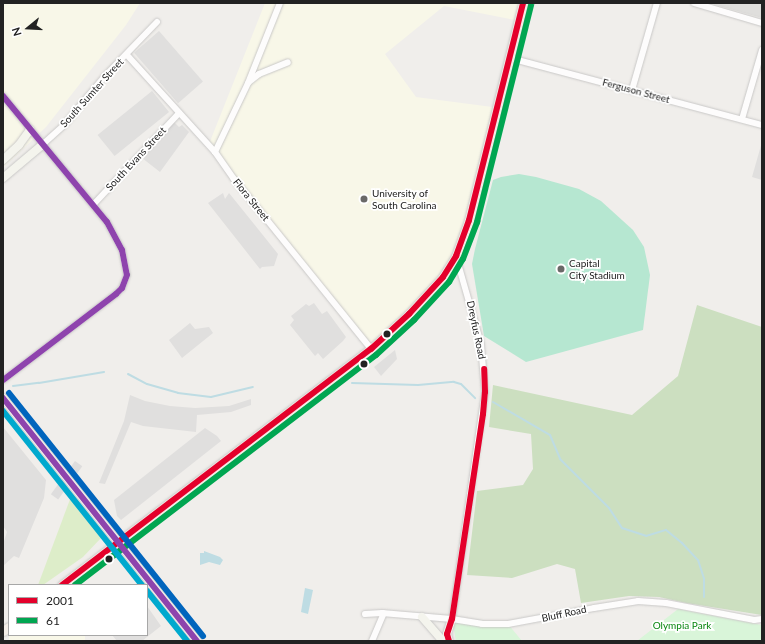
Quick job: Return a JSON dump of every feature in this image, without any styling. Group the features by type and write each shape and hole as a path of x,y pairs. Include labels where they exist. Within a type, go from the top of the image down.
{"main road":[{"path":"63,584 371,349 409,314 443,277 456,256 469,220 523,3"}],"street":[{"path":"215,152 248,83 280,3"},
{"path":"632,90 657,3"},
{"path":"694,3 762,23"},
{"name":"South Sumter Street","path":"42,145 65,124 105,76 127,55 157,22"},
{"path":"742,119 762,50"},
{"name":"Flora Street","path":"127,55 215,152 234,179 371,349"},
{"name":"Ferguson Street","path":"510,58 762,125"},
{"path":"248,83 260,74 288,62"},
{"path":"3,96 93,205 116,237 122,250 126,268 125,282 116,294 3,380"},
{"name":"South Evans Street","path":"93,205 179,113"},
{"path":"3,160 19,146 30,130"},
{"path":"3,178 42,145"},
{"name":"Dreyfus Road","path":"452,619 485,392 481,344 456,256"},
{"path":"3,398 197,641"},
{"name":"Bluff Road","path":"365,614 384,613 452,619 482,624 508,624 638,601 666,603 754,620 762,619"},
{"path":"372,641 384,613"},
{"path":"422,617 443,641"},
{"path":"449,641 447,634 452,619"},
{"path":"754,620 762,622"}],"shaded area":[{"path":"3,3 140,3 126,25 46,127 3,168"},
{"name":"University of South Carolina","path":"265,3 525,3 520,21 444,6 385,54 416,97 500,108 467,232 425,298 368,348 209,144"},
{"path":"709,3 762,3 762,18"},
{"path":"159,31 203,82 178,103 134,53"},
{"path":"152,91 169,112 115,156 98,135"},
{"path":"174,122 179,127 182,125 189,132 160,172 142,158"},
{"path":"762,142 762,180 752,177"},
{"path":"223,193 225,199 229,193 278,254 274,266 262,267 260,269 208,203"},
{"path":"314,303 322,314 327,311 346,337 323,359 318,353 315,356 290,325 294,320 291,316 306,304 309,306"},
{"path":"190,323 195,329 209,327 213,333 182,358 169,340"},
{"path":"395,350 397,359 381,376 374,367"},
{"path":"130,395 145,401 170,406 195,408 229,406 251,399 251,405 231,412 197,415 196,432 143,426 131,422 105,484 99,483 124,421"},
{"path":"3,427 46,480 44,498 19,558 14,556 3,566 3,544 7,532 3,526"},
{"path":"205,428 217,436 221,441 121,520 117,516 114,500"},
{"path":"148,607 161,626 142,641 117,641 113,636 148,636"},
{"path":"9,636 85,636 85,641 9,641"}],"green space":[{"name":"Capital City Stadium","path":"519,174 536,177 579,189 601,201 633,230 644,247 650,275 643,330 526,362 484,336 472,264 475,249 493,180"},
{"path":"697,305 762,327 762,615 686,603 659,597 629,596 581,603 575,569 557,564 512,578 467,575 477,491 523,485 533,469 531,434 489,427 493,385 632,415 678,376"},
{"path":"72,494 100,529 101,538 83,557 44,584 38,584"},
{"name":"Olympia Park","path":"678,609 762,625 762,641 637,641"},
{"path":"452,619 508,624 522,641 456,641"}],"water":[{"path":"204,551 220,557 223,560 220,565 209,562 200,565 200,553 204,553"},
{"path":"305,588 313,590 308,614 301,612"}],"pier":[{"path":"75,461 82,466 58,499 51,494"}],"waterway":[{"path":"13,386 104,372"},
{"path":"128,374 147,384 178,393 211,397 253,387"},
{"path":"352,383 418,385 454,382 461,384 475,398"},
{"path":"493,402 550,435 560,459 609,508 622,528 646,536 666,530 682,543 698,560 704,579 704,597"}],"transit line":[{"name":"2001","path":"63,584 371,349 409,314 443,277 456,256 469,220 523,3"},
{"name":"61","path":"76,584 376,355 414,320 449,282 463,259 477,222 531,5"},
{"path":"3,96 107,222 122,250 127,275 122,288 116,294 3,380"},
{"name":"2001","path":"449,641 447,634 452,619 483,414 485,392 484,369"},
{"path":"9,393 203,636"},
{"path":"3,398 197,641"},
{"path":"3,411 141,584"},
{"path":"148,592 187,641"}],"place":[{"name":"University of South Carolina","path":"364,199"},
{"name":"Capital City Stadium","path":"561,269"}]}
